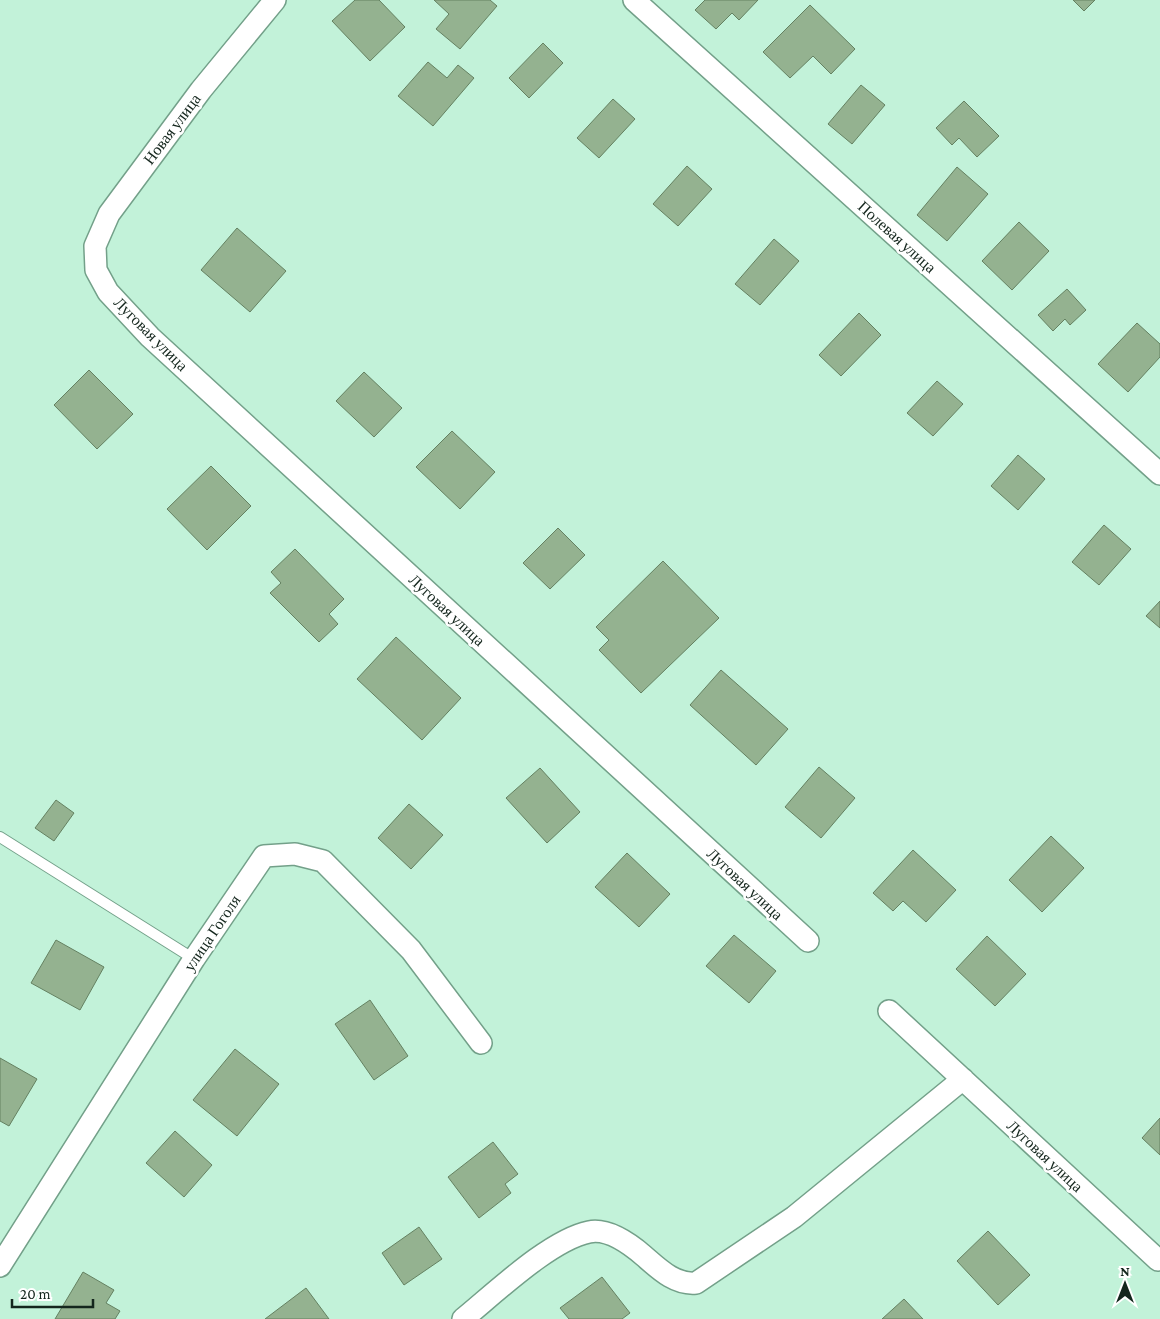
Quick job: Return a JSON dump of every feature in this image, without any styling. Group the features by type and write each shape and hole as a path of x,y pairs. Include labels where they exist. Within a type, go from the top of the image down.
{"street":[{"name":"Новая улица","path":"96,270 95,246 109,214 201,90 275,0"},
{"name":"Полевая улица","path":"634,0 1160,474"},
{"name":"Луговая улица","path":"96,270 108,292 150,337 808,941"},
{"name":"улица Гоголя","path":"0,1266 194,959 264,856 295,854 323,861 411,950 481,1043"},
{"name":"Луговая улица","path":"889,1011 1158,1260"},
{"path":"463,1319 556,1245 590,1232 613,1236 636,1250 663,1272 685,1284 696,1283 794,1217 963,1079"}],"lane":[{"path":"0,837 194,959"}],"building":[{"path":"355,0 379,0 405,27 370,61 332,21"},
{"path":"434,0 490,0 497,6 460,49 436,29 449,14"},
{"path":"705,0 758,0 739,20 732,13 716,29 695,10"},
{"path":"1073,0 1095,0 1084,11"},
{"path":"810,5 855,49 831,74 813,56 790,78 763,52"},
{"path":"543,43 563,63 529,98 509,78"},
{"path":"428,62 447,78 458,65 474,78 433,126 398,96"},
{"path":"861,85 885,105 852,144 828,124"},
{"path":"613,99 635,119 599,158 577,138"},
{"path":"964,101 999,136 977,157 959,138 952,145 936,128"},
{"path":"687,166 712,189 678,226 653,204"},
{"path":"957,167 988,194 947,241 917,215"},
{"path":"1019,222 1049,251 1012,290 982,261"},
{"path":"237,228 286,271 250,312 201,270"},
{"path":"774,239 799,261 760,305 735,284"},
{"path":"1067,289 1086,310 1070,325 1065,319 1053,331 1038,315"},
{"path":"859,313 881,335 841,376 819,355"},
{"path":"1137,323 1160,344 1160,357 1128,392 1098,364"},
{"path":"89,370 133,414 97,449 54,405"},
{"path":"364,372 402,408 374,437 336,401"},
{"path":"937,381 963,404 933,436 907,413"},
{"path":"452,431 495,472 460,509 416,467"},
{"path":"1018,455 1045,479 1018,510 991,486"},
{"path":"211,466 251,506 207,550 167,509"},
{"path":"1104,525 1131,549 1099,585 1072,562"},
{"path":"558,528 585,555 550,589 523,563"},
{"path":"295,549 344,599 329,614 338,624 319,642 270,593 281,583 271,572"},
{"path":"663,561 719,618 641,693 599,650 609,640 596,627"},
{"path":"1160,601 1160,628 1146,616"},
{"path":"396,637 461,698 422,740 357,679"},
{"path":"721,670 788,729 756,765 690,705"},
{"path":"819,767 855,798 821,838 785,807"},
{"path":"540,768 580,812 547,843 506,798"},
{"path":"56,800 74,813 54,841 35,828"},
{"path":"409,804 443,835 411,869 378,838"},
{"path":"1051,836 1084,868 1042,912 1009,880"},
{"path":"913,850 956,890 926,922 903,901 893,911 873,893"},
{"path":"627,853 670,894 639,927 595,887"},
{"path":"734,935 776,971 749,1003 706,966"},
{"path":"987,936 1026,974 995,1006 956,969"},
{"path":"56,940 104,967 80,1010 31,983"},
{"path":"370,1000 408,1056 374,1080 335,1024"},
{"path":"235,1049 279,1084 237,1136 193,1100"},
{"path":"0,1058 37,1079 9,1126 0,1121"},
{"path":"1160,1118 1160,1155 1142,1138"},
{"path":"175,1131 212,1165 184,1197 146,1163"},
{"path":"493,1142 518,1174 505,1184 511,1193 479,1218 448,1177"},
{"path":"419,1227 442,1259 404,1285 382,1253"},
{"path":"988,1231 1030,1275 998,1305 957,1261"},
{"path":"83,1272 114,1290 106,1303 120,1311 115,1319 55,1319"},
{"path":"602,1277 630,1313 622,1319 569,1319 560,1308"},
{"path":"306,1288 329,1319 265,1319"},
{"path":"904,1299 923,1319 882,1319"}]}
